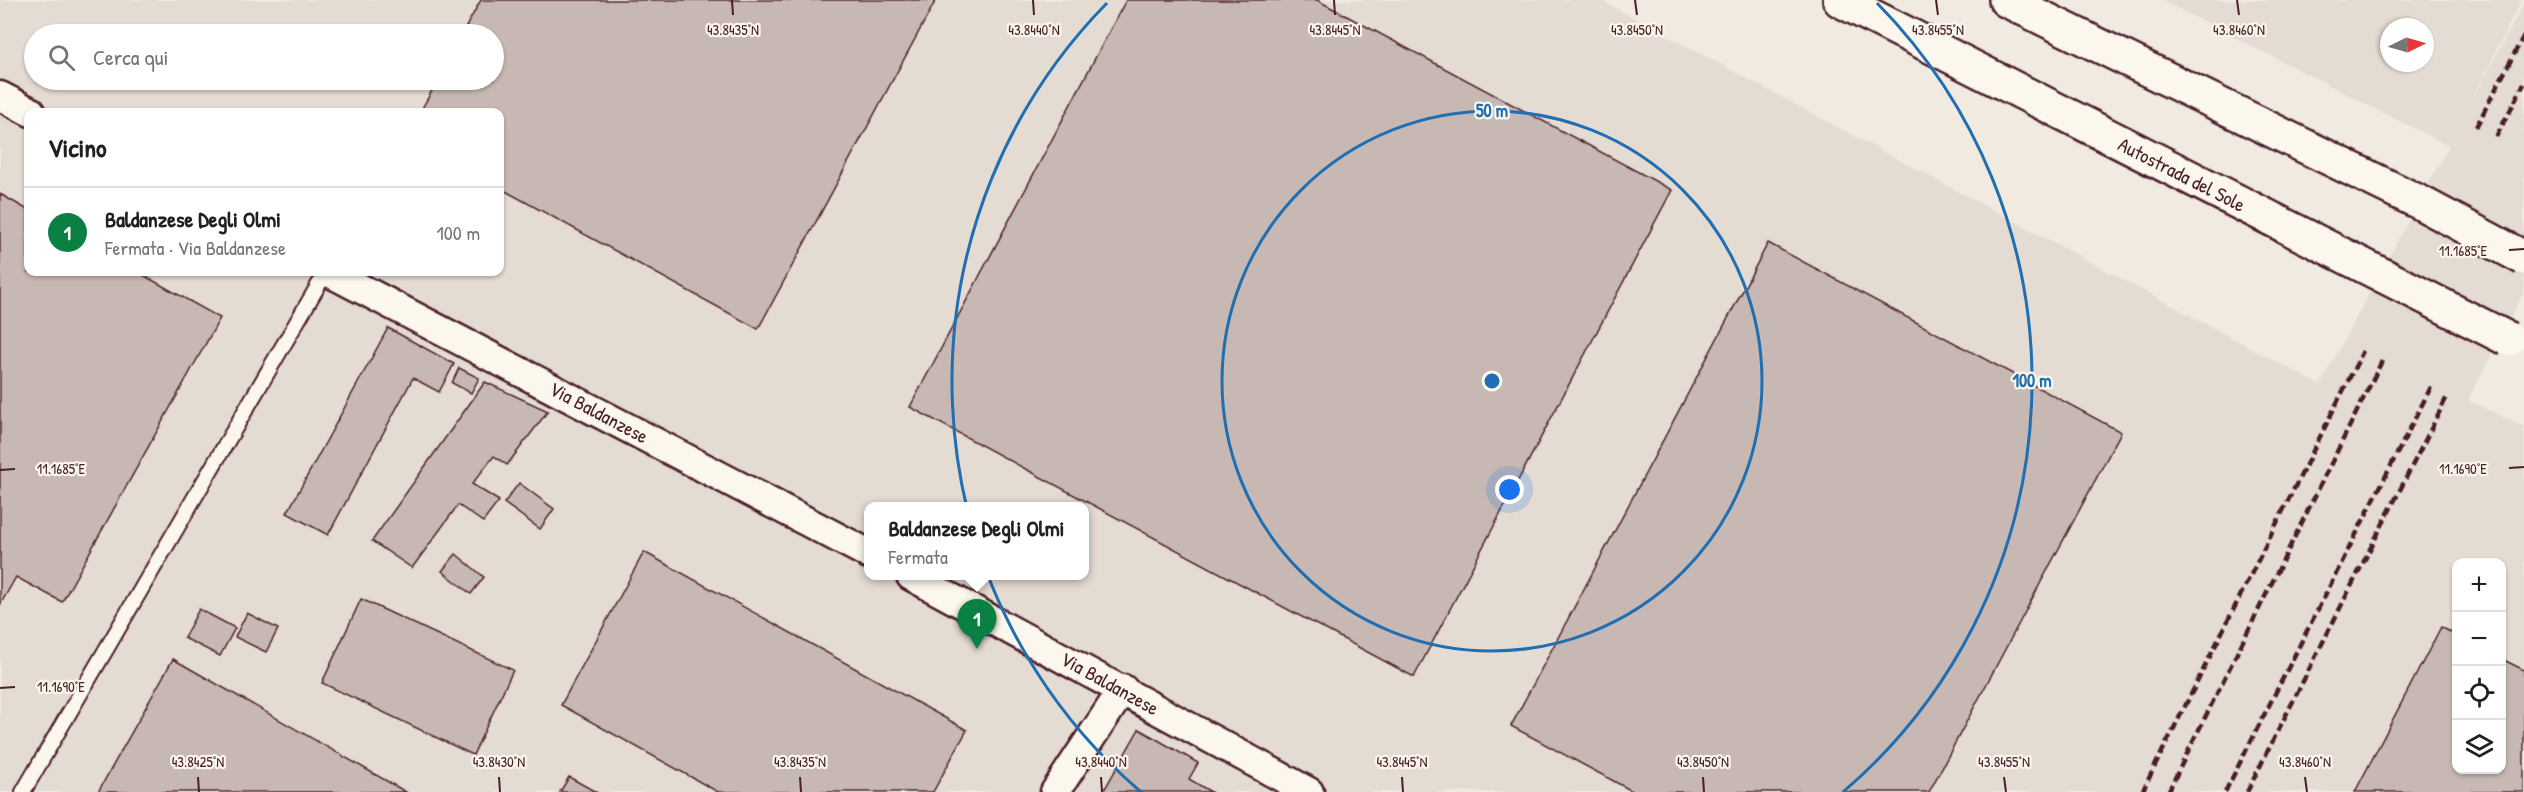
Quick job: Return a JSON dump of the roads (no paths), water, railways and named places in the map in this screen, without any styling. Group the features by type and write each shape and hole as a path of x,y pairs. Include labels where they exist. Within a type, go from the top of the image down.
{"highway":[{"name":"Autostrada del Sole","path":"1840,0 2516,343"},
{"path":"2006,0 2421,203 2524,258"}],"street":[{"path":"0,96 24,108"},
{"name":"Via Baldanzese","path":"336,276 864,551"},
{"name":"Via Baldanzese","path":"918,580 1123,689 1309,792"},
{"path":"1055,792 1123,689"}],"lane":[{"path":"23,792 326,276"}],"railway":[{"path":"2476,127 2524,35"},
{"path":"2496,137 2524,84"},
{"path":"2142,792 2363,351"},
{"path":"2168,792 2382,361"},
{"path":"2225,792 2432,385"},
{"path":"2247,792 2448,395"}],"place":[{"name":"Baldanzese Degli Olmi","path":"977,649"}]}
